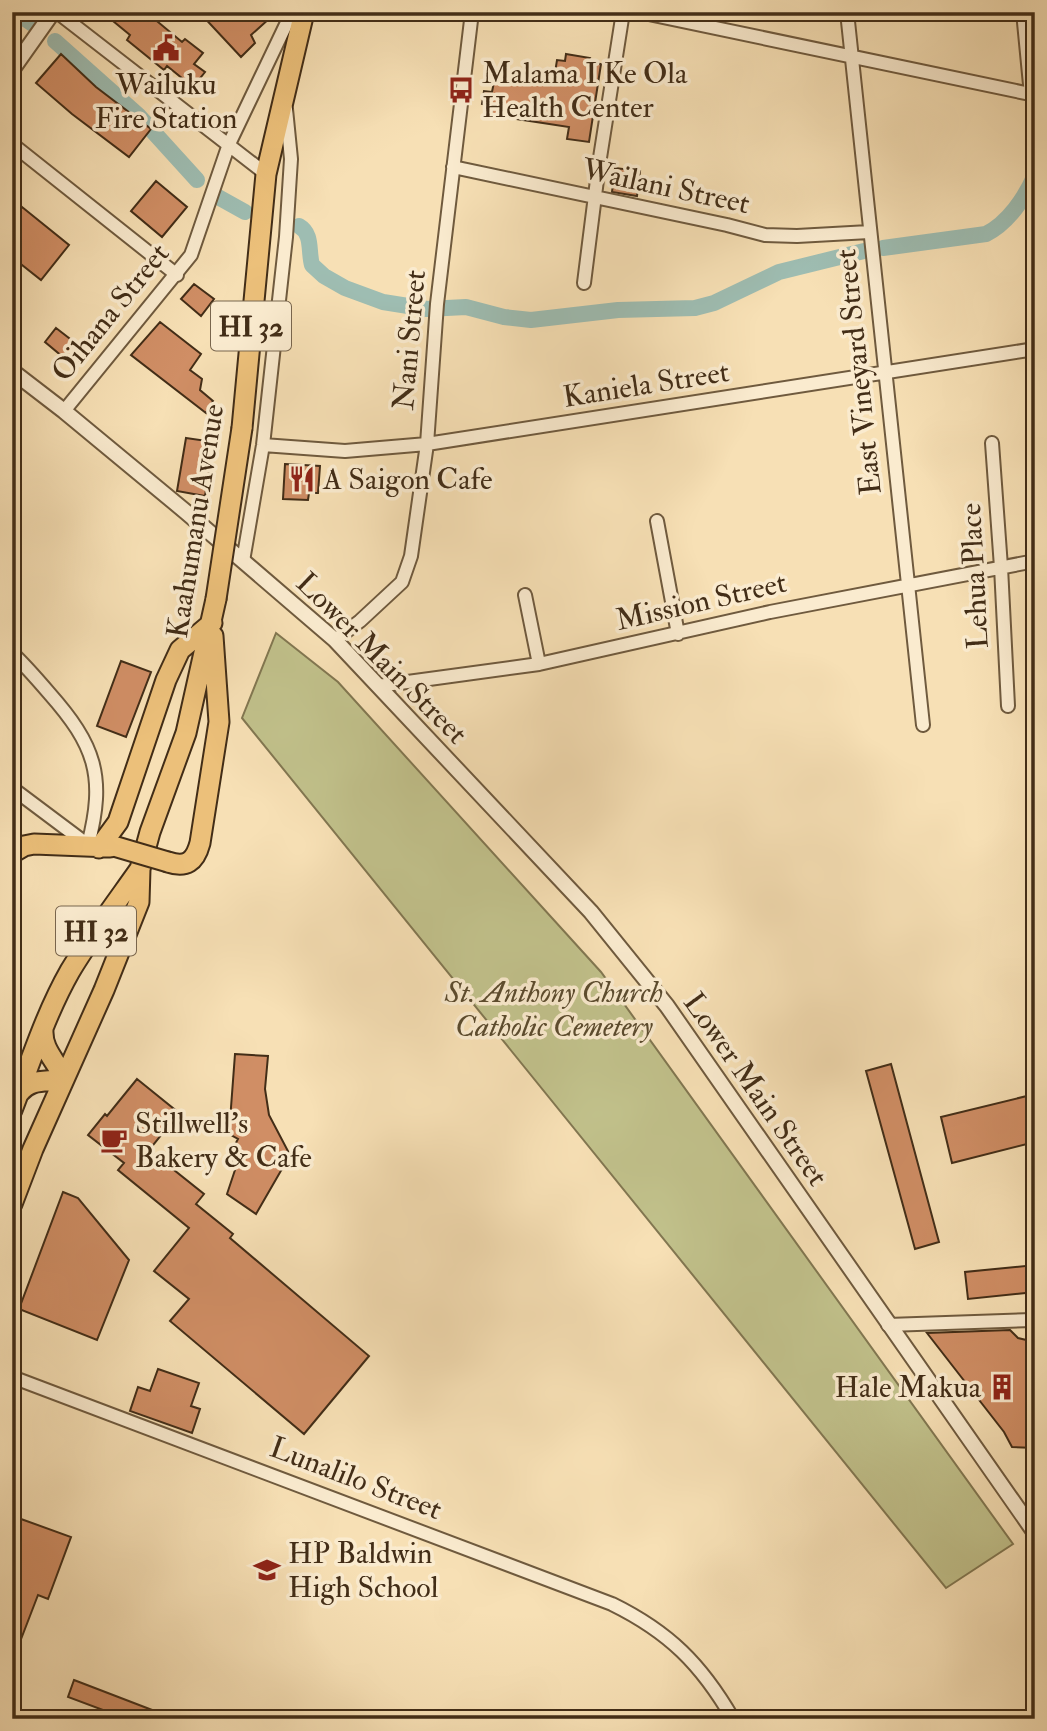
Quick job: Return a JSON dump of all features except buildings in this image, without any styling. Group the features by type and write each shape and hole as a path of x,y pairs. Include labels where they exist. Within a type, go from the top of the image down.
{"main road":[{"name":"Kaahumanu Avenue","path":"12,1204 139,902 140,869 150,832 186,733 212,624 242,428 266,174 304,12"},
{"path":"102,846 118,822 166,680 180,650 212,624"},
{"path":"12,853 34,844 102,846 172,863 188,864 198,852 219,722 212,624"},
{"name":"Kaahumanu Avenue","path":"16,1101 44,1027 70,972 140,869"},
{"path":"16,1101 27,1084 64,1079 58,1063 49,1056 44,1046 44,1027"}],"street":[{"path":"12,70 55,12 266,174"},
{"name":"Oihana Street","path":"64,411 191,256 229,144 292,12"},
{"name":"Nani Street","path":"335,640 382,602 406,575 411,556 427,444 437,309 472,12"},
{"path":"584,283 623,12"},
{"path":"639,12 1033,95 1023,12"},
{"name":"East Vineyard Street","path":"847,12 923,725"},
{"path":"243,561 263,445 286,237 291,159 285,95"},
{"path":"12,144 177,275"},
{"name":"Wailani Street","path":"453,167 765,235 869,232"},
{"name":"Kaniela Street","path":"263,445 345,451 427,444 1035,349"},
{"name":"Lower Main Street","path":"12,371 64,411 335,640 591,912 667,1006 1035,1533"},
{"name":"Lehua Place","path":"992,443 1002,567 1008,706"},
{"path":"657,522 678,634"},
{"name":"Mission Street","path":"378,686 539,664 770,612 1035,561"},
{"path":"525,595 539,664"},
{"path":"12,653 69,716 90,752 102,846"},
{"path":"12,788 102,846"},
{"path":"888,1325 1032,1320"},
{"name":"Lunalilo Street","path":"12,1377 612,1604 645,1620 674,1643 700,1669 733,1719"}],"green space":[{"name":"St. Anthony Church Catholic Cemetery","path":"276,633 338,682 601,972 1013,1544 946,1588 242,718"}],"waterway":[{"path":"15,12 34,25"},
{"path":"55,41 138,115 197,180"},
{"path":"883,248 986,234 1002,223 1015,209 1035,175"},
{"path":"218,197 245,212"},
{"path":"299,226 308,238 312,265 324,276 345,288 383,302 427,309 466,307 504,317 531,320 618,310 695,308 714,303 779,272 864,251"}],"place":[{"name":"Wailuku Fire Station","path":"166,48"},
{"name":"Malama I Ke Ola Health Center","path":"461,90"},
{"name":"A Saigon Cafe","path":"302,479"},
{"name":"Stillwell's Bakery & Cafe","path":"114,1140"},
{"name":"Hale Makua","path":"1002,1387"},
{"name":"HP Baldwin High School","path":"267,1570"}]}
